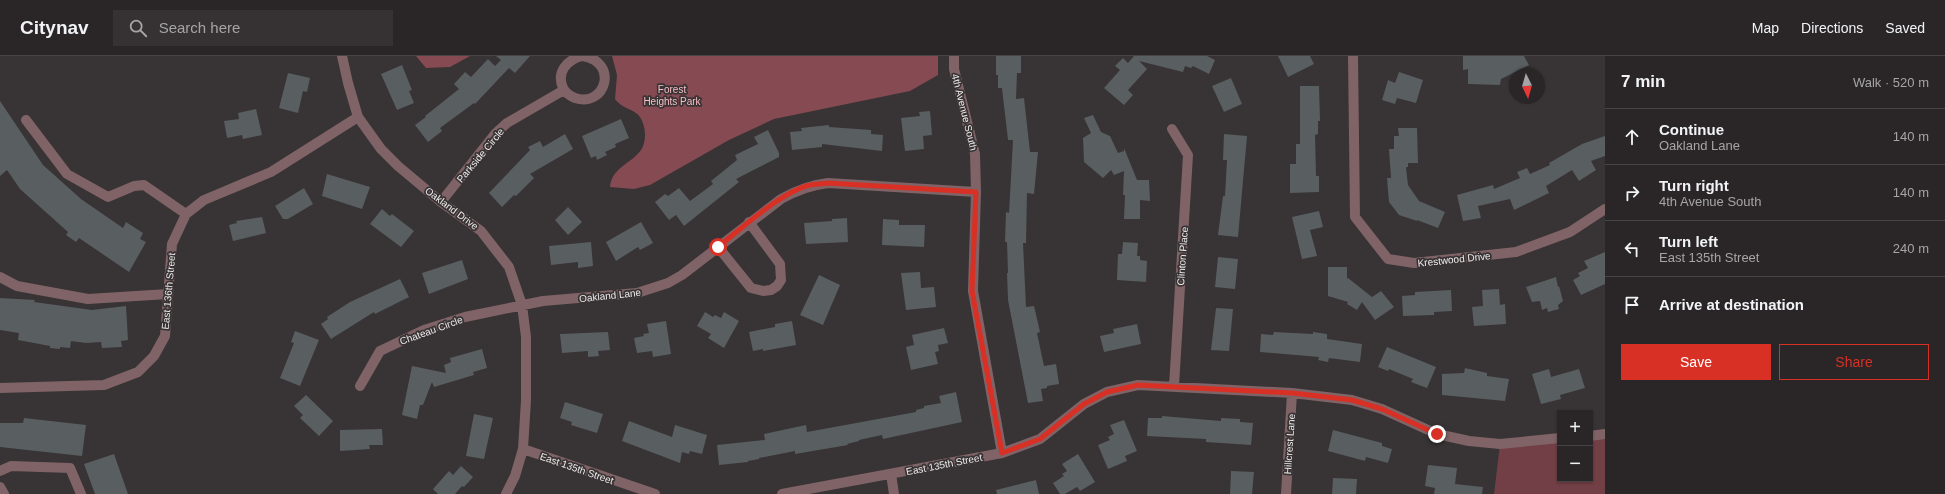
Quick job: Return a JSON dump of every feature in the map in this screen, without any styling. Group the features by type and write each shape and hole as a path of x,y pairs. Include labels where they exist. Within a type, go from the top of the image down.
{"street":[{"name":"Oakland Drive","path":"342,56 358,117 381,149 398,166 441,202 481,231 509,266 522,305 526,337 526,400 523,450 506,494"},
{"path":"582,56 591,57 601,66 605,81 602,89 597,94 589,99 581,100 571,96 564,90 561,81 564,68 573,58 582,56"},
{"name":"4th Avenue South","path":"954,56 954,69 975,154 976,192 972,291 1002,453"},
{"name":"Krestwood Drive","path":"1353,56 1355,217 1388,259 1414,263 1516,252 1570,232 1605,209"},
{"name":"Parkside Circle","path":"441,202 495,134 507,123 564,90"},
{"name":"East 136th Street","path":"0,388 104,385 138,372 154,356 165,336 172,244 186,214 204,200 271,172 358,117"},
{"path":"26,120 67,174 108,197 134,186 144,185 186,214"},
{"name":"Clinton Place","path":"1172,129 1188,155 1174,386"},
{"name":"Oakland Lane","path":"522,305 543,301 637,293 668,283 682,275 749,222 781,199 796,190 810,185 828,183 976,192"},
{"path":"718,247 752,288 763,291 771,290 777,286 781,280 780,264 749,222"},
{"path":"0,277 17,286 88,299 168,294"},
{"name":"Chateau Circle","path":"360,386 380,351 394,343 424,330 465,317 522,305"},
{"name":"East 135th Street","path":"782,494 1002,453 1040,439 1084,404 1107,392 1138,385 1292,393 1352,400 1382,409 1437,434 1469,441 1500,444 1557,438"},
{"name":"Hillcrest Lane","path":"1286,494 1292,393"},
{"path":"1593,436 1605,434"},
{"name":"East 135th Street","path":"523,450 655,494"},
{"path":"0,471 11,466 70,468 81,494"},
{"path":"891,474 894,494"},
{"path":"0,487 4,494"}],"shaded area":[{"path":"1605,434 1605,494 1494,494 1500,444 1557,438 1557,482 1593,482 1593,436"}],"green space":[{"path":"416,56 470,56 450,67 426,68"},
{"name":"Forest Heights Park","path":"612,56 938,56 938,75 910,91 774,119 729,140 650,185 634,189 610,187 611,180 618,170 641,150 645,134 644,125 640,117 621,105 615,99 617,75"}],"building":[{"path":"496,56 530,56 515,73 509,68 475,104 474,103 440,128 442,131 428,142 415,125 459,89 454,84 465,72 471,77 488,59 495,66 501,60"},
{"path":"996,56 1021,56 1021,73 1017,73 1016,99 1024,98 1030,152 1038,152 1034,194 1027,193 1026,243 1023,243 1026,307 1034,306 1040,332 1037,333 1044,366 1056,364 1059,384 1047,386 1047,388 1041,389 1043,401 1028,403 1008,300 1007,242 1005,242 1006,212 1009,213 1013,140 1008,140 1002,88 998,88 998,75 996,75"},
{"path":"1134,56 1207,56 1215,60 1209,74 1193,66 1191,68 1185,66 1183,72 1139,61 1147,69 1128,90 1133,95 1124,105 1104,88 1120,70 1115,66 1123,58 1128,63"},
{"path":"1278,56 1310,56 1314,64 1288,77"},
{"path":"1463,56 1524,56 1529,65 1523,68 1509,68 1509,75 1501,79 1500,85 1468,84 1468,69 1463,70"},
{"path":"402,65 412,90 409,91 414,103 397,110 381,74"},
{"path":"1399,72 1423,80 1416,103 1397,98 1395,104 1382,100 1388,80 1395,83"},
{"path":"288,73 310,78 307,92 303,91 298,113 279,108"},
{"path":"1231,78 1242,104 1224,112 1212,86"},
{"path":"1300,86 1319,86 1320,121 1318,121 1318,134 1315,135 1316,176 1319,176 1319,192 1290,193 1290,164 1296,164 1296,144 1300,144"},
{"path":"0,101 43,165 81,199 123,228 126,222 143,233 140,239 146,242 129,272 79,238 76,242 66,235 68,232 20,189 7,170 0,176"},
{"path":"256,109 262,135 243,139 242,135 227,138 224,121 239,119 238,113"},
{"path":"930,111 932,135 923,136 924,149 905,151 901,118 920,116 919,112"},
{"path":"1093,115 1101,132 1110,136 1118,153 1124,151 1124,148 1137,180 1149,180 1150,201 1140,200 1140,219 1124,219 1124,171 1114,175 1111,170 1103,178 1084,162 1083,138 1091,133 1084,118"},
{"path":"621,119 629,138 615,144 616,147 605,152 607,155 597,160 596,156 591,158 582,136"},
{"path":"829,125 829,127 871,130 871,134 883,135 882,151 822,144 822,147 792,150 790,132 802,131 801,128"},
{"path":"1398,128 1417,128 1418,163 1408,163 1408,167 1406,167 1408,185 1419,201 1445,212 1438,228 1399,215 1389,202 1387,178 1391,178 1389,149 1394,149 1394,136 1399,136"},
{"path":"768,130 779,153 779,157 736,179 739,182 684,226 676,215 669,220 655,202 665,194 668,196 679,188 690,201 713,184 711,181 737,160 735,155 758,144 754,137"},
{"path":"565,134 573,149 530,174 534,178 516,196 514,195 502,207 489,193 530,150 528,147 540,141 543,147"},
{"path":"1224,134 1247,136 1238,237 1218,235 1223,196 1225,196 1227,160 1223,160"},
{"path":"1605,136 1605,156 1591,161 1596,170 1579,181 1572,170 1546,186 1549,193 1514,210 1510,199 1478,206 1481,218 1463,221 1457,195 1493,185 1494,189 1520,178 1517,172 1527,168 1530,174 1550,165 1549,163 1582,144"},
{"path":"327,174 370,187 362,209 322,196"},
{"path":"304,188 313,204 288,219 283,219 275,206"},
{"path":"568,207 582,222 568,235 555,220"},
{"path":"382,209 390,216 392,214 414,231 401,247 370,224"},
{"path":"1319,211 1323,227 1310,230 1317,256 1302,259 1292,217"},
{"path":"262,217 266,233 233,241 229,225 237,223 236,221"},
{"path":"847,218 848,242 806,244 804,223 832,221 832,219"},
{"path":"883,219 899,220 899,225 925,225 924,247 882,245"},
{"path":"641,222 653,243 640,250 638,247 616,261 606,242"},
{"path":"591,242 593,266 578,268 578,262 551,265 549,246"},
{"path":"1123,242 1138,243 1137,256 1140,256 1140,260 1147,261 1146,282 1117,280 1118,254 1122,254"},
{"path":"1605,252 1605,284 1581,295 1573,280 1580,276 1578,273 1588,268 1584,261"},
{"path":"1218,257 1238,259 1235,289 1215,287"},
{"path":"462,260 468,279 429,294 422,273"},
{"path":"1328,267 1347,267 1347,279 1348,278 1372,297 1381,291 1394,307 1375,320 1362,302 1357,310 1347,304 1348,302 1328,296"},
{"path":"920,272 921,288 934,287 936,307 906,310 901,273"},
{"path":"819,275 840,285 823,325 800,315"},
{"path":"1556,277 1563,301 1558,305 1559,309 1548,312 1547,308 1542,310 1540,301 1532,302 1526,287"},
{"path":"400,279 409,297 375,314 374,312 331,339 321,324 328,319 327,317 350,302"},
{"path":"1499,289 1500,305 1505,304 1506,324 1474,326 1472,307 1483,306 1482,290"},
{"path":"1451,290 1452,311 1434,312 1434,315 1403,316 1402,296 1415,295 1415,292"},
{"path":"0,298 35,300 34,302 92,310 126,306 128,340 121,341 122,347 102,348 101,342 86,343 71,341 70,348 60,347 60,349 18,340 19,333 0,330"},
{"path":"1216,308 1233,309 1229,351 1211,350"},
{"path":"705,312 713,317 715,315 721,318 724,312 739,321 724,348 708,338 711,334 697,326"},
{"path":"666,321 671,354 653,357 652,351 637,353 634,338 644,336 643,334 649,333 647,324"},
{"path":"792,321 796,345 763,351 763,349 753,351 749,332 775,327 775,324"},
{"path":"1137,324 1141,344 1104,352 1100,336 1114,333 1113,329"},
{"path":"944,328 948,343 938,345 939,351 935,352 938,364 911,370 906,347 914,345 912,335"},
{"path":"295,331 319,340 300,386 280,378 294,343 291,342"},
{"path":"608,332 610,350 598,351 599,356 588,357 588,351 562,353 560,334"},
{"path":"1274,332 1313,334 1313,332 1327,334 1327,339 1362,344 1360,362 1329,358 1328,362 1318,360 1319,357 1260,352 1261,334 1273,335"},
{"path":"1387,347 1436,367 1427,388 1411,382 1413,379 1389,369 1388,371 1378,367"},
{"path":"482,349 487,368 473,372 474,375 434,387 432,382 423,405 420,405 417,419 402,415 412,366 446,373 444,365 451,362 450,358"},
{"path":"1465,368 1487,373 1487,376 1509,379 1505,401 1442,395 1442,374 1464,373"},
{"path":"1549,369 1551,377 1579,369 1585,388 1560,395 1561,399 1541,404 1532,374"},
{"path":"956,392 962,422 883,439 882,435 859,440 847,444 848,445 795,454 795,451 759,458 748,462 719,465 717,445 765,440 764,434 806,425 807,432 916,412 916,410 924,408 924,406 941,403 939,396"},
{"path":"306,395 333,421 319,436 300,418 303,415 294,406"},
{"path":"565,402 603,414 597,433 571,425 572,422 560,418"},
{"path":"474,414 493,418 484,459 466,456"},
{"path":"1162,416 1221,421 1221,418 1240,419 1240,422 1253,423 1251,445 1206,442 1206,439 1147,436 1148,418 1162,418"},
{"path":"24,418 86,425 82,456 0,447 0,423 23,423"},
{"path":"1124,420 1137,451 1125,456 1127,461 1108,469 1098,445 1110,440 1108,437 1114,434 1110,425"},
{"path":"629,421 672,437 675,425 707,435 702,454 690,451 689,454 682,452 680,463 622,441"},
{"path":"382,429 383,445 369,445 370,449 340,451 340,430"},
{"path":"1333,430 1382,443 1382,446 1392,449 1388,463 1366,457 1365,461 1328,451"},
{"path":"114,454 128,494 95,494 84,464"},
{"path":"1078,454 1095,482 1080,491 1077,487 1065,494 1060,494 1053,483 1064,476 1062,474 1067,471 1062,464"},
{"path":"1428,465 1457,468 1455,484 1483,487 1482,494 1434,494 1435,488 1425,486"},
{"path":"461,466 473,477 464,487 462,486 455,494 438,494 433,489 449,471 453,475"},
{"path":"1231,471 1254,472 1252,494 1230,494"},
{"path":"1333,478 1357,479 1356,494 1332,494"},
{"path":"1036,480 1039,494 997,494 996,490"}],"route":[{"path":"718,247 781,199 796,190 810,185 828,183 976,192 972,291 1002,453 1040,439 1084,404 1107,392 1138,385 1292,393 1352,400 1382,409 1437,434"}]}
